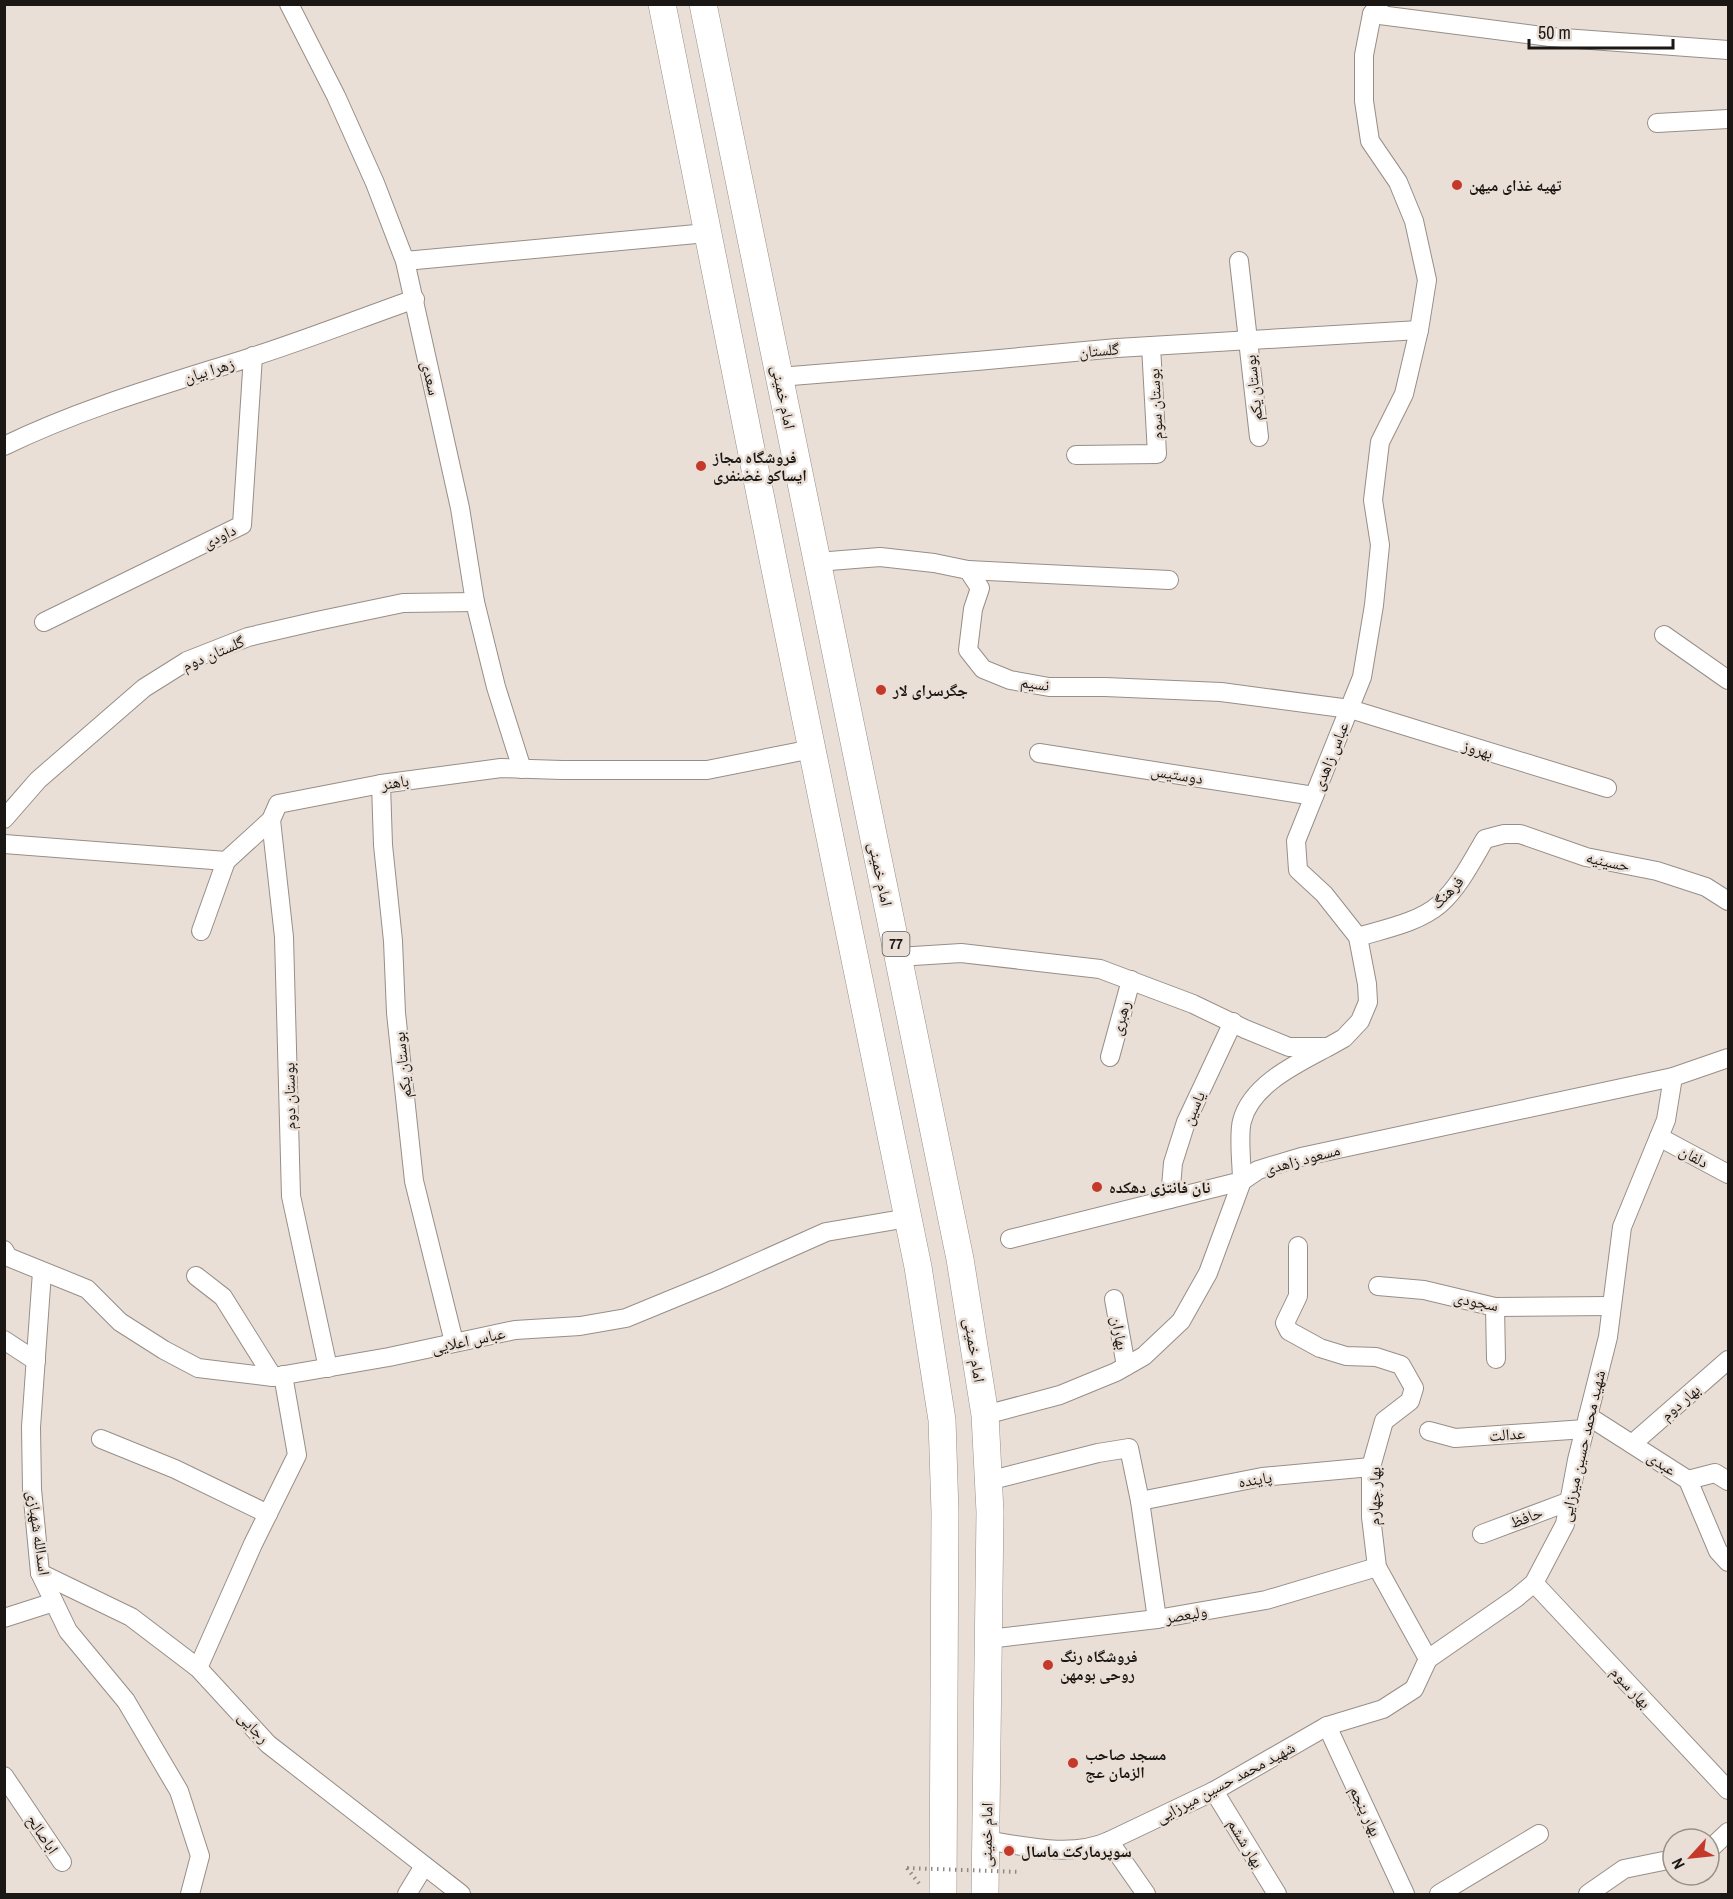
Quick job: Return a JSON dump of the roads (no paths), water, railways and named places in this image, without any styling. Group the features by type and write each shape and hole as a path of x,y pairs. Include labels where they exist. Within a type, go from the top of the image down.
{"highway":[{"path":"662,4 918,1268 942,1420 945,1512 933,1891"},
{"name":"امام خمینی","path":"703,4 960,1259 986,1415 989,1639 985,1894"},
{"path":"774,564 817,562"}],"street":[{"name":"سعدی","path":"289,4 336,96 375,183 405,261 460,508 475,602 496,687 522,769"},
{"path":"1376,9 1550,37 1728,50"},
{"name":"عباس زاهدی","path":"1242,1181 1241,1123 1249,1104 1262,1088 1301,1062 1344,1038 1360,1021 1368,1002 1358,937 1324,894 1298,870 1296,841 1362,678 1374,606 1380,545 1374,500 1380,442 1404,394 1419,330 1427,280 1414,220 1398,182 1370,141 1364,101 1364,55 1376,9"},
{"path":"1657,123 1728,119"},
{"path":"405,261 707,232"},
{"path":"1239,261 1248,340"},
{"name":"زهرا بیان","path":"4,446 29,434 156,386 253,356 415,299"},
{"name":"گلستان","path":"780,377 1151,345 1419,330"},
{"name":"بوستان یکم","path":"1248,340 1259,437"},
{"name":"بوستان سوم","path":"1076,455 1157,454 1151,345"},
{"name":"داودی","path":"44,622 242,525 253,356"},
{"path":"817,562 880,557 934,563 968,570 1168,580"},
{"name":"نسیم","path":"968,570 980,588 973,609 969,650 983,669 1010,680 1049,687 1221,692 1350,709"},
{"name":"گلستان دوم","path":"4,819 39,780 144,688 188,662 248,637 338,616 403,603 475,602"},
{"path":"1664,635 1728,680"},
{"name":"بهروز","path":"1350,709 1607,788"},
{"name":"باهنر","path":"226,861 271,820 278,804 303,798 381,784 501,768 707,770 812,749"},
{"name":"دوستیس","path":"1040,753 1314,796"},
{"name":"بوستان یکم","path":"381,784 383,844 393,941 396,1013 414,1181 454,1342"},
{"name":"بوستان دوم","path":"271,820 284,937 291,1196 328,1368"},
{"name":"حسینیه","path":"1485,839 1504,834 1520,834 1586,857 1657,871 1706,886 1728,901"},
{"name":"فرهنگ","path":"1358,937 1416,918 1440,904 1464,874 1485,839"},
{"path":"4,844 226,861 201,931"},
{"path":"898,957 961,953 1100,969 1289,1047 1328,1047"},
{"name":"رهبری","path":"1110,1057 1131,980"},
{"name":"یاسین","path":"1170,1199 1173,1163 1186,1122 1233,1022"},
{"name":"مسعود زاهدی","path":"1010,1239 1242,1181 1258,1170 1301,1156 1672,1077 1728,1058"},
{"name":"شهید محمد حسین میرزایی","path":"985,1840 1054,1850 1099,1845 1109,1841 1215,1791 1327,1726 1383,1709 1414,1689 1428,1659 1534,1583 1565,1524 1608,1337 1622,1227 1666,1120 1672,1077"},
{"name":"دلفان","path":"1659,1137 1728,1174"},
{"path":"986,1415 1060,1395 1144,1356 1182,1321 1208,1273 1242,1181"},
{"name":"عباس اعلایی","path":"6,1256 87,1289 120,1322 198,1368 278,1376 389,1357 515,1330 580,1326 626,1318 826,1232 908,1218"},
{"name":"بهار چهارم","path":"1298,1246 1298,1296 1285,1323 1289,1331 1320,1348 1346,1356 1376,1357 1401,1365 1414,1388 1410,1401 1384,1421 1371,1467 1371,1518 1377,1567 1428,1659"},
{"name":"اسدالله شهبازی","path":"42,1272 32,1427 32,1489 40,1573 68,1632 126,1701 179,1791 200,1856 190,1894"},
{"path":"196,1276 223,1297 278,1376 297,1455 198,1668"},
{"name":"سجودی","path":"1378,1286 1424,1290 1495,1307 1611,1306"},
{"name":"بهاران","path":"1114,1299 1126,1366"},
{"path":"1495,1307 1496,1359"},
{"path":"4,1340 36,1361"},
{"name":"بهار دوم","path":"1632,1444 1728,1360"},
{"name":"عدالت","path":"1429,1431 1455,1438 1587,1422"},
{"name":"عبدی","path":"1587,1422 1632,1444 1688,1480 1718,1551 1728,1562"},
{"path":"101,1439 175,1470 268,1514"},
{"path":"988,1481 1098,1453 1128,1448 1140,1500 1157,1619"},
{"name":"پاینده","path":"1140,1500 1262,1477 1371,1467"},
{"path":"1688,1480 1715,1473 1728,1481"},
{"name":"حافظ","path":"1482,1534 1570,1501"},
{"name":"ولیعصر","path":"989,1639 1157,1619 1266,1600 1377,1567"},
{"name":"رجایی","path":"40,1573 131,1617 198,1668 268,1744 460,1894"},
{"name":"بهار سوم","path":"1534,1583 1728,1790"},
{"path":"4,1618 54,1602"},
{"name":"بهار پنجم","path":"1327,1726 1405,1894"},
{"name":"اباصالح","path":"4,1776 62,1862"},
{"name":"بهار ششم","path":"1215,1791 1277,1894"},
{"path":"1439,1894 1539,1834"},
{"path":"1109,1841 1146,1894"},
{"path":"1588,1894 1624,1869 1661,1861"},
{"path":"407,1894 424,1866"}],"place":[{"name":"تهیه غذای میهن","path":"1457,185"},
{"name":"فروشگاه مجاز ایساکو غضنفری","path":"701,466"},
{"name":"جگرسرای لار","path":"881,690"},
{"name":"نان فانتزی دهکده","path":"1097,1187"},
{"name":"فروشگاه رنگ روحی بومهن","path":"1048,1665"},
{"name":"مسجد صاحب الزمان عج","path":"1073,1763"},
{"name":"سوپرمارکت ماسال","path":"1009,1851"}]}
